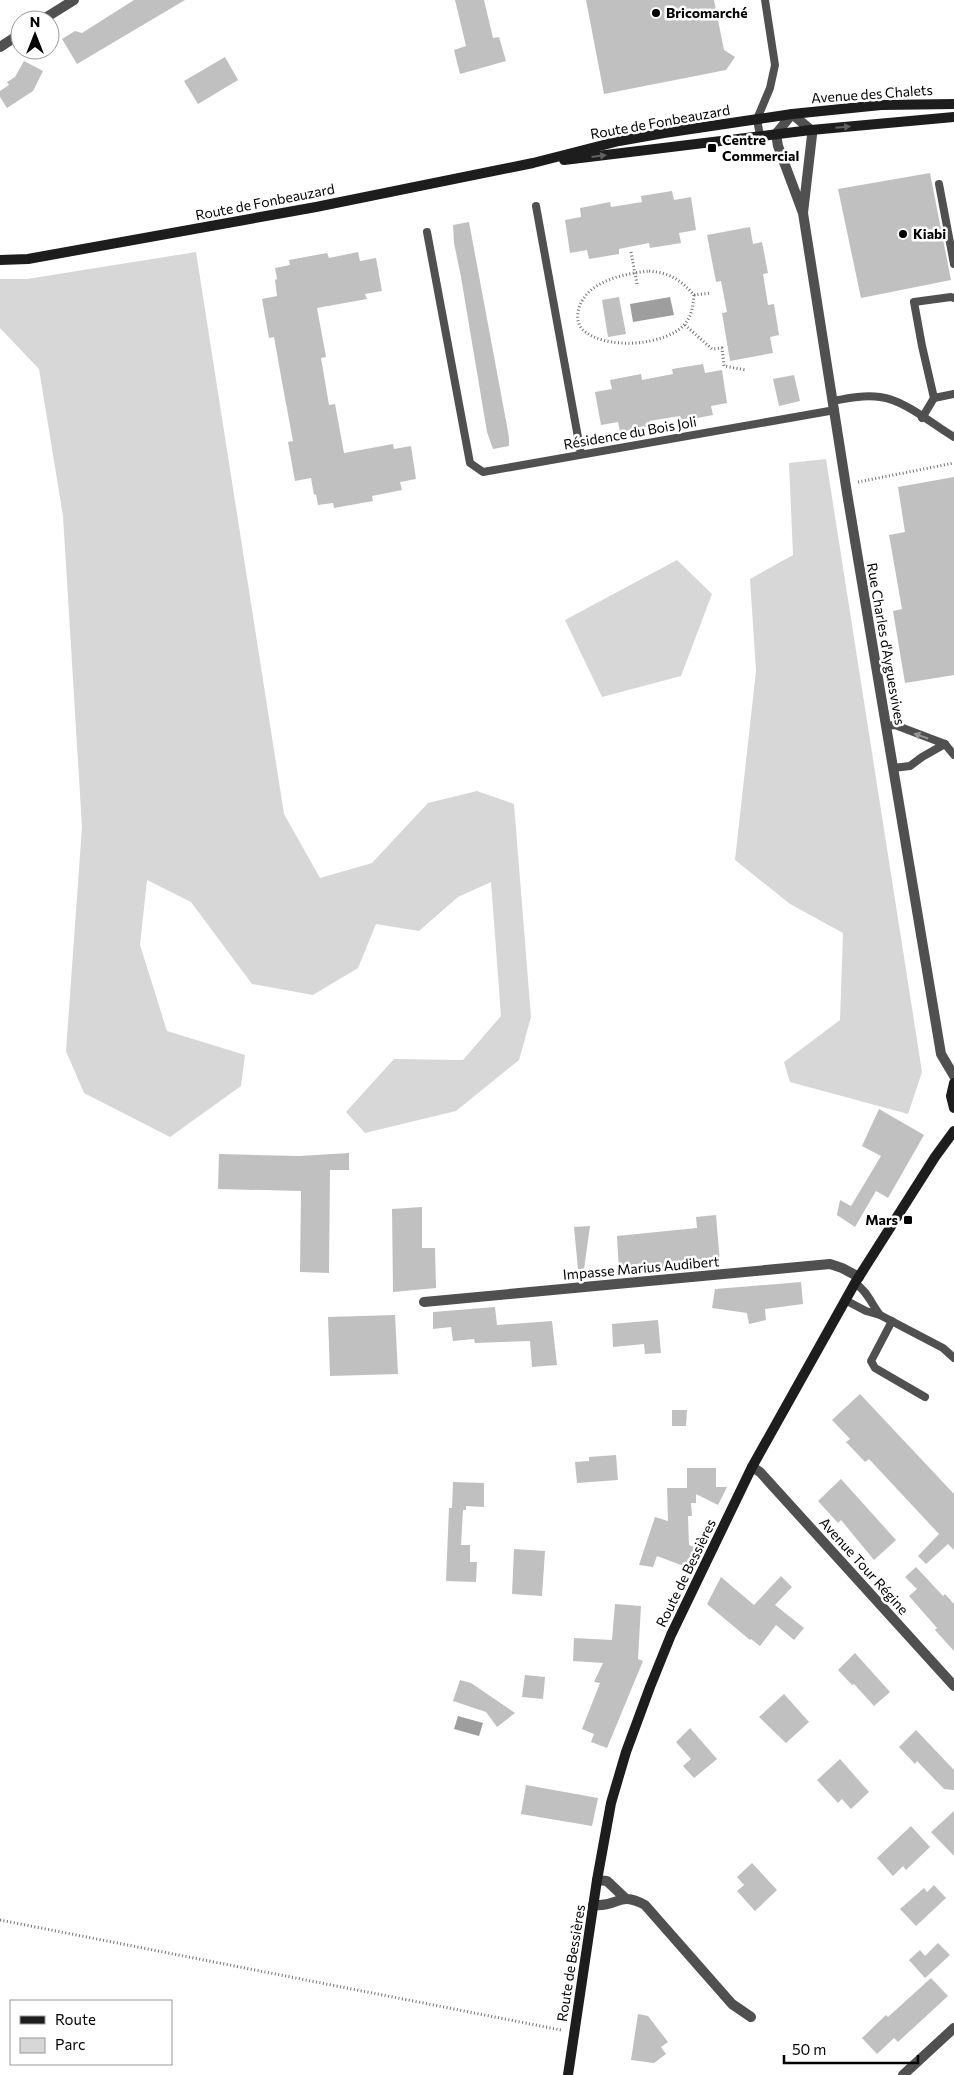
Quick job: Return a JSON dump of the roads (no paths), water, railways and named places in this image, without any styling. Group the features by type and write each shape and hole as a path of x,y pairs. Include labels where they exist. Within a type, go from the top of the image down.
{"street":[{"path":"58,10 74,0"},
{"name":"Avenue des Chalets","path":"792,114 881,105 954,104"},
{"path":"776,134 792,114 811,130"},
{"name":"Route de Fonbeauzard","path":"0,260 28,259 316,207 533,162 619,141 792,114"},
{"name":"Avenue des Chalets","path":"795,132 954,117"},
{"name":"Rue Charles d'Ayguesvives","path":"803,213 811,130"},
{"name":"Route de Fonbeauzard","path":"533,162 795,132"},
{"name":"Rue Charles d'Ayguesvives","path":"776,134 778,146 803,213 941,1054 954,1076"},
{"path":"954,1083 951,1096 954,1108"},
{"name":"Route de Bessières","path":"568,2075 593,1905 611,1803 626,1752 671,1635 752,1467 845,1300 935,1156 954,1131"},
{"name":"Impasse Marius Audibert","path":"424,1302 830,1264 842,1268 857,1280"},
{"name":"Avenue Tour Régine","path":"752,1467 760,1472 954,1686"},
{"path":"597,1880 607,1882 625,1898"},
{"path":"593,1905 603,1906 625,1898 634,1899 645,1905 732,2004 751,2017"},
{"path":"903,2075 954,2028"}],"lane":[{"path":"760,136 757,119 770,88 775,65 765,0"},
{"path":"939,184 954,264"},
{"path":"536,206 581,454"},
{"name":"Résidence du Bois Joli","path":"427,232 470,463 483,472 781,418 862,396 881,397 904,404 922,418 954,437"},
{"path":"922,418 934,398 914,302 954,298"},
{"path":"934,398 954,394"},
{"path":"886,726 895,725 945,744 954,755"},
{"path":"893,768 910,766 945,744 954,743"},
{"path":"857,1280 865,1289 872,1304 880,1314"},
{"path":"845,1300 866,1311 880,1314 943,1348 954,1358"},
{"path":"892,1321 871,1361 875,1368 925,1397"}],"place":[{"name":"Bricomarché","path":"656,13"},
{"name":"Centre Commercial","path":"712,148"},
{"name":"Kiabi","path":"903,234"},
{"name":"Mars","path":"908,1220"}]}
